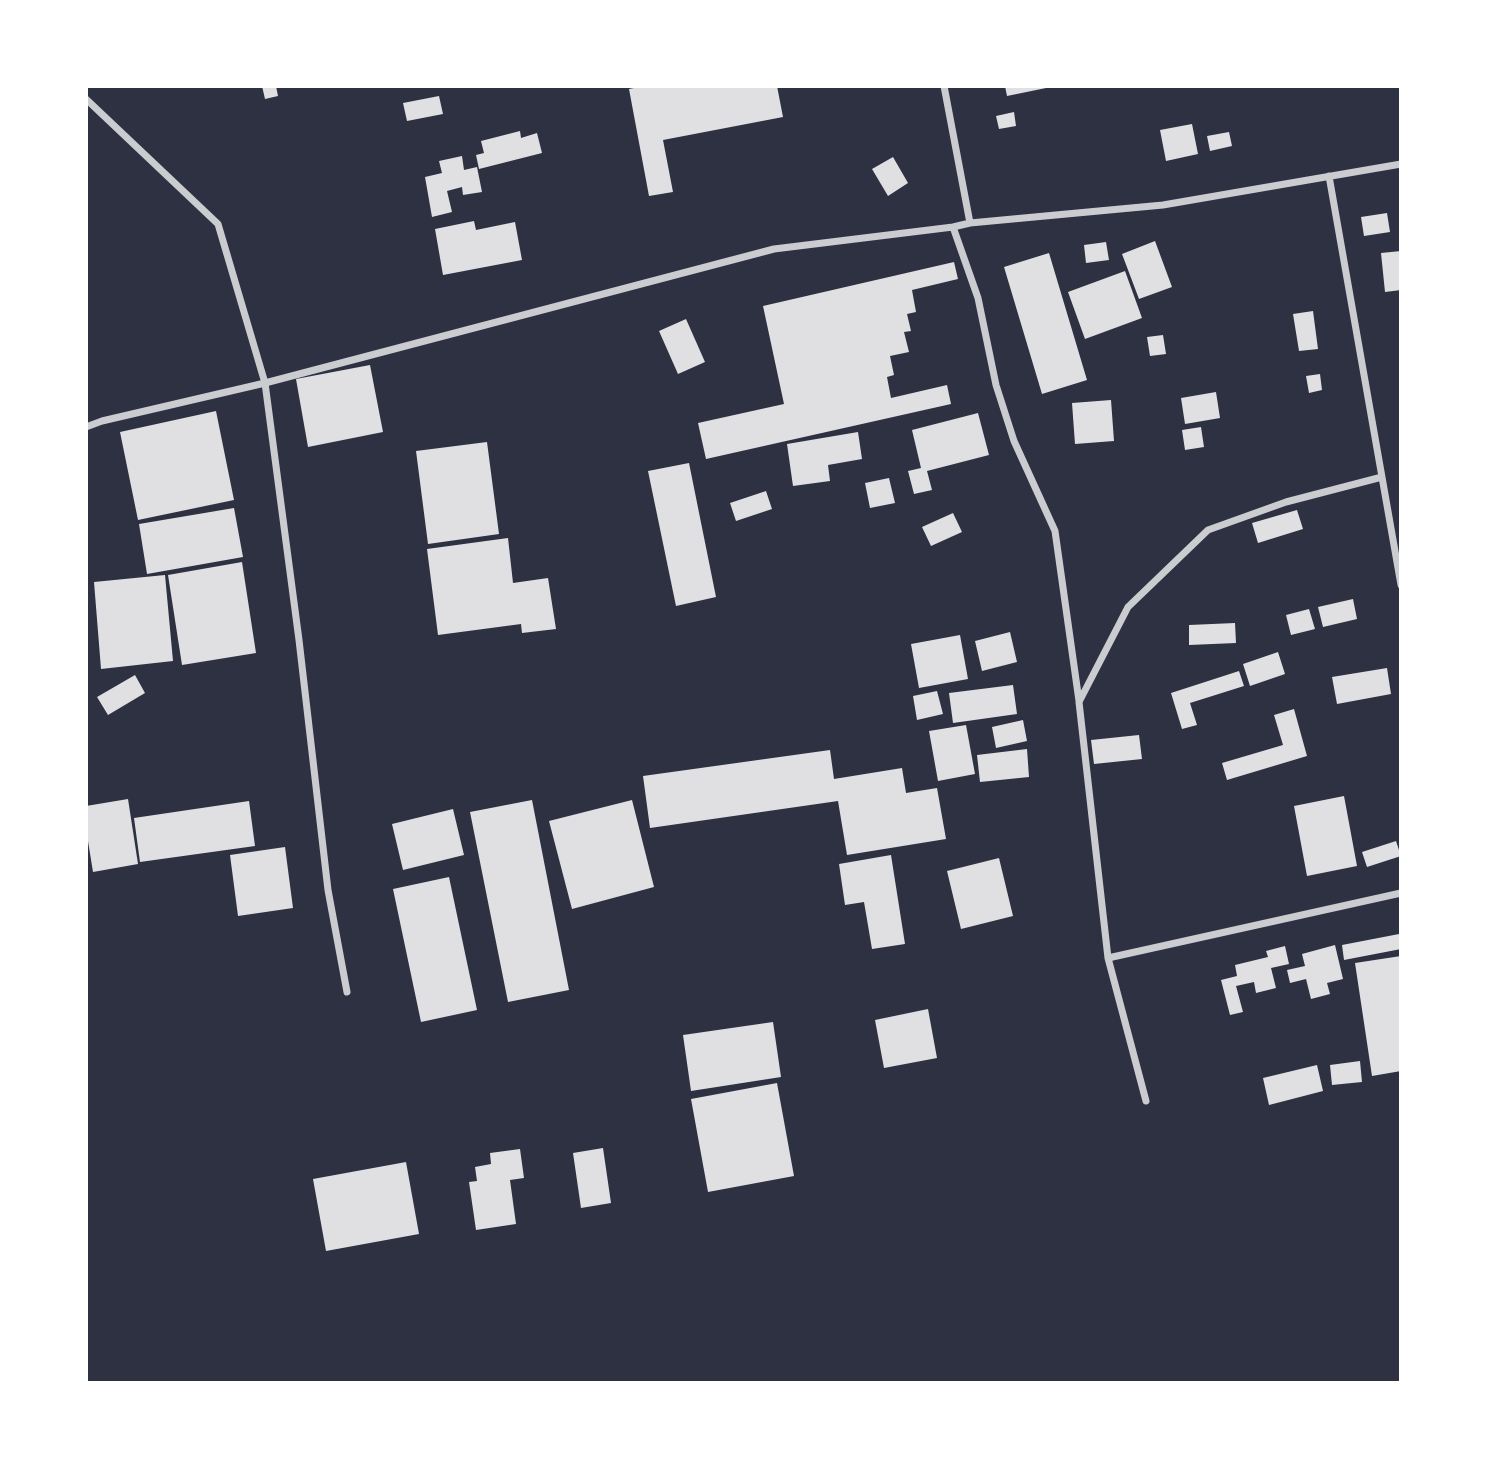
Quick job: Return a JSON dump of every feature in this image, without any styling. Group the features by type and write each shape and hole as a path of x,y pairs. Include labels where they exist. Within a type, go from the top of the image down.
{"street":[{"path":"944,86 970,223"},
{"path":"86,99 218,224 265,383 328,890 347,992"},
{"path":"86,427 265,383 774,249 970,223 1163,205 1401,163"},
{"path":"1329,176 1401,585"},
{"path":"953,227 978,298 996,385 1014,441 1055,531 1079,702 1108,958 1146,1101"},
{"path":"1079,702 1128,607 1208,530 1286,502 1382,477"},
{"path":"1108,958 1401,893"}],"building":[{"path":"262,86 276,86 278,96 265,99"},
{"path":"644,86 777,86 783,117 663,140 673,192 649,196 629,89"},
{"path":"1005,86 1051,86 1051,87 1007,96"},
{"path":"439,96 443,114 407,121 403,103"},
{"path":"1014,112 1016,126 999,129 996,116"},
{"path":"1192,124 1198,154 1166,161 1160,130"},
{"path":"520,131 521,138 537,133 542,153 479,169 476,155 484,153 481,141"},
{"path":"1229,132 1232,146 1210,151 1207,136"},
{"path":"462,156 464,170 477,167 482,192 463,195 462,187 447,191 452,212 432,217 425,177 442,173 439,161"},
{"path":"893,157 908,183 888,196 872,169"},
{"path":"1387,213 1390,232 1364,236 1361,217"},
{"path":"474,221 476,230 515,222 522,260 443,275 435,229"},
{"path":"1155,241 1172,287 1139,299 1122,254"},
{"path":"1106,242 1109,260 1086,263 1084,245"},
{"path":"1401,251 1401,290 1385,292 1381,253"},
{"path":"1049,253 1087,380 1042,394 1004,267"},
{"path":"954,262 958,279 912,290 916,312 907,314 911,331 904,332 909,352 890,356 894,375 887,377 891,398 947,385 951,404 706,459 698,423 784,404 763,306"},
{"path":"1125,271 1142,318 1085,339 1068,292"},
{"path":"1313,311 1318,349 1299,351 1293,314"},
{"path":"686,319 705,362 678,374 659,331"},
{"path":"1163,335 1166,354 1150,356 1147,337"},
{"path":"370,365 383,432 308,447 296,379"},
{"path":"1320,374 1322,390 1309,393 1306,376"},
{"path":"1216,392 1220,418 1185,424 1181,398"},
{"path":"1111,400 1114,441 1075,444 1072,403"},
{"path":"216,411 234,500 138,520 120,432"},
{"path":"978,413 989,455 927,471 932,490 914,494 908,471 921,468 912,430"},
{"path":"1201,427 1204,447 1185,450 1182,430"},
{"path":"858,432 862,459 828,465 830,481 793,486 787,444"},
{"path":"487,442 499,534 428,544 416,451"},
{"path":"689,463 716,597 676,606 648,471"},
{"path":"889,478 895,503 870,508 865,483"},
{"path":"766,491 772,509 736,521 730,503"},
{"path":"234,508 243,557 147,574 139,524"},
{"path":"1297,510 1303,529 1258,543 1252,523"},
{"path":"953,513 962,532 931,546 922,527"},
{"path":"508,538 513,583 548,578 556,629 522,633 521,624 438,635 427,549"},
{"path":"242,562 256,653 182,665 168,575"},
{"path":"165,575 173,661 101,669 94,582"},
{"path":"1353,599 1357,619 1323,627 1318,607"},
{"path":"1309,609 1315,629 1291,635 1286,615"},
{"path":"1235,623 1236,643 1189,645 1189,625"},
{"path":"1010,632 1017,662 982,671 975,641"},
{"path":"960,635 968,679 919,688 911,644"},
{"path":"1278,652 1285,674 1250,686 1243,664"},
{"path":"1387,668 1391,694 1337,704 1332,677"},
{"path":"1239,671 1244,686 1190,703 1197,725 1182,729 1171,693"},
{"path":"135,675 145,693 108,715 97,697"},
{"path":"1013,685 1017,714 953,723 949,693"},
{"path":"937,691 943,714 917,720 913,696"},
{"path":"1294,709 1307,756 1227,780 1222,763 1283,745 1274,715"},
{"path":"1023,720 1027,741 996,748 992,727"},
{"path":"966,725 975,774 938,781 929,731"},
{"path":"1139,735 1142,759 1094,764 1091,740"},
{"path":"1027,749 1029,777 980,782 977,755"},
{"path":"830,750 834,779 902,768 906,793 937,788 946,839 847,855 838,801 650,828 643,776"},
{"path":"1344,796 1357,866 1307,876 1294,806"},
{"path":"128,799 138,864 93,872 86,829 86,806"},
{"path":"532,800 569,990 508,1002 470,812"},
{"path":"632,800 654,887 572,909 549,821"},
{"path":"249,801 255,846 140,862 134,818"},
{"path":"453,809 464,855 403,870 392,824"},
{"path":"1396,841 1401,856 1367,867 1362,852"},
{"path":"285,847 293,908 238,916 230,855"},
{"path":"891,855 905,944 872,949 864,902 845,905 839,864"},
{"path":"999,858 1013,916 961,929 947,871"},
{"path":"449,877 477,1010 421,1022 393,889"},
{"path":"1399,934 1401,949 1344,960 1342,945"},
{"path":"1335,945 1343,979 1327,983 1330,994 1311,999 1306,979 1290,983 1287,970 1305,966 1302,954"},
{"path":"1285,946 1289,964 1271,968 1276,988 1256,993 1254,982 1236,986 1243,1012 1230,1015 1221,980 1237,976 1235,965 1268,957 1266,951"},
{"path":"1401,956 1401,1071 1372,1076 1355,963"},
{"path":"928,1009 937,1058 884,1068 875,1020"},
{"path":"773,1022 781,1077 691,1091 683,1035"},
{"path":"1360,1061 1362,1082 1332,1085 1330,1065"},
{"path":"1317,1065 1323,1091 1269,1105 1263,1078"},
{"path":"777,1083 794,1176 708,1192 691,1099"},
{"path":"603,1148 611,1203 581,1208 573,1153"},
{"path":"520,1149 524,1178 510,1180 516,1224 476,1230 469,1182 477,1181 475,1167 491,1164 490,1153"},
{"path":"406,1162 419,1234 326,1251 313,1179"}]}
